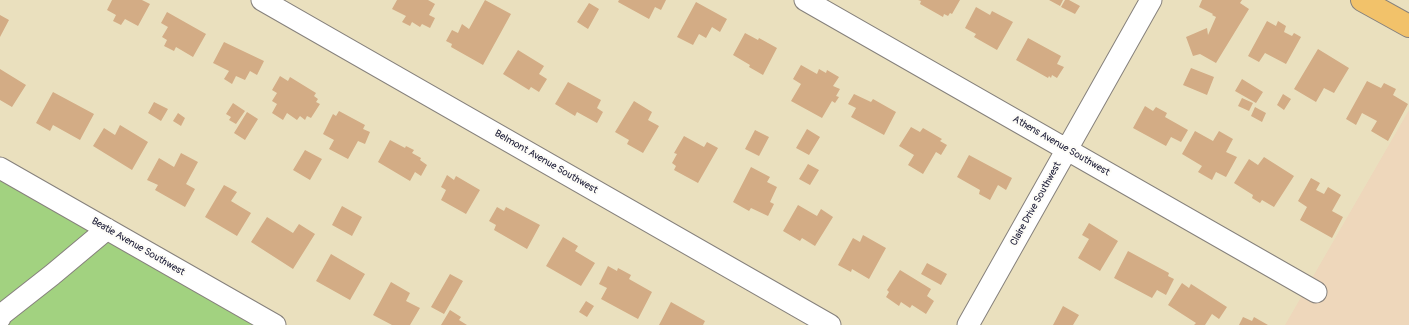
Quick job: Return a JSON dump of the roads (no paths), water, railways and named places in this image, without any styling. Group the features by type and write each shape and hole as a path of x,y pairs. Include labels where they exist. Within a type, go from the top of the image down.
{"main road":[{"path":"1362,0 1409,26"}],"street":[{"name":"Belmont Avenue Southwest","path":"262,0 830,325"},
{"name":"Athens Avenue Southwest","path":"805,0 1316,292"},
{"name":"Claire Drive Southwest","path":"968,325 1151,0"},
{"name":"Beatie Avenue Southwest","path":"0,168 275,325"},
{"path":"0,318 1,315 107,229"}]}
